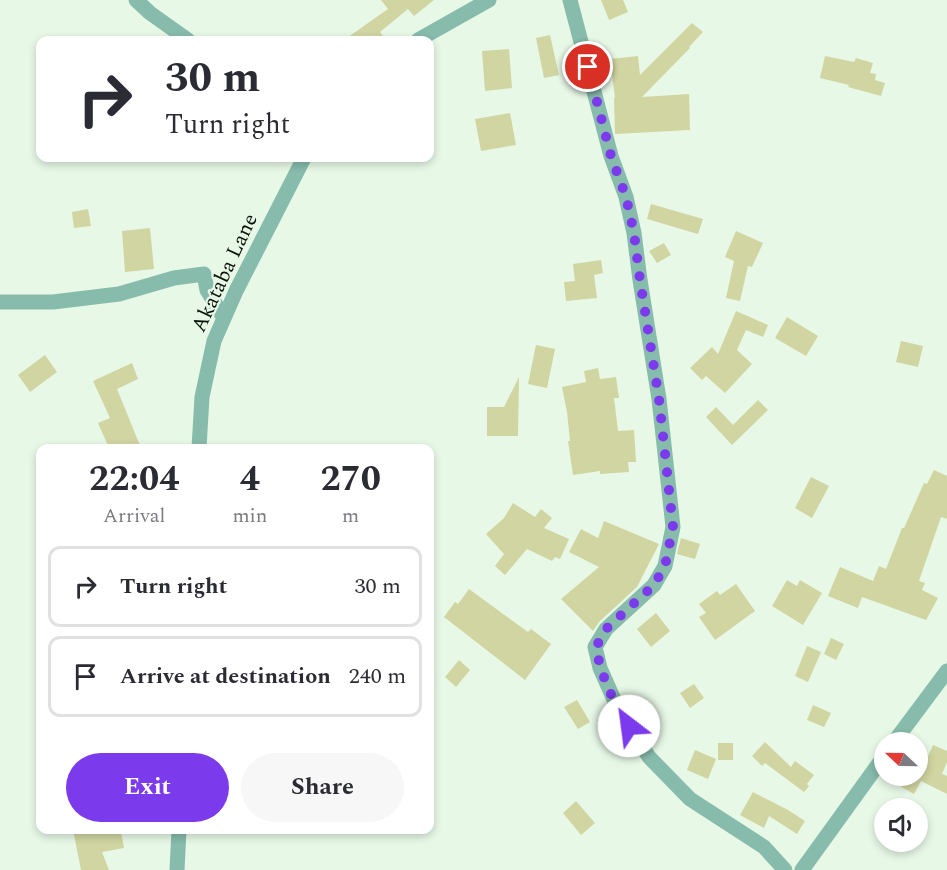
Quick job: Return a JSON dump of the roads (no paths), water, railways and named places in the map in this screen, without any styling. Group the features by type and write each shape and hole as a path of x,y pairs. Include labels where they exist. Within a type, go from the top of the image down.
{"street":[{"path":"136,0 150,14 182,36"},
{"path":"425,36 489,0"},
{"path":"570,0 611,156 626,197 634,233 659,399 673,527 665,566 654,585 606,629 596,647 600,668 619,711 649,757 690,799 764,847 785,870"},
{"name":"Akataba Lane","path":"199,444 202,397 214,341 236,291 302,162"},
{"path":"0,302 53,302 119,294 174,278 204,274 207,290 224,318"},
{"path":"901,732 947,671"},
{"path":"802,870 874,769"},
{"path":"177,870 179,834"}]}
